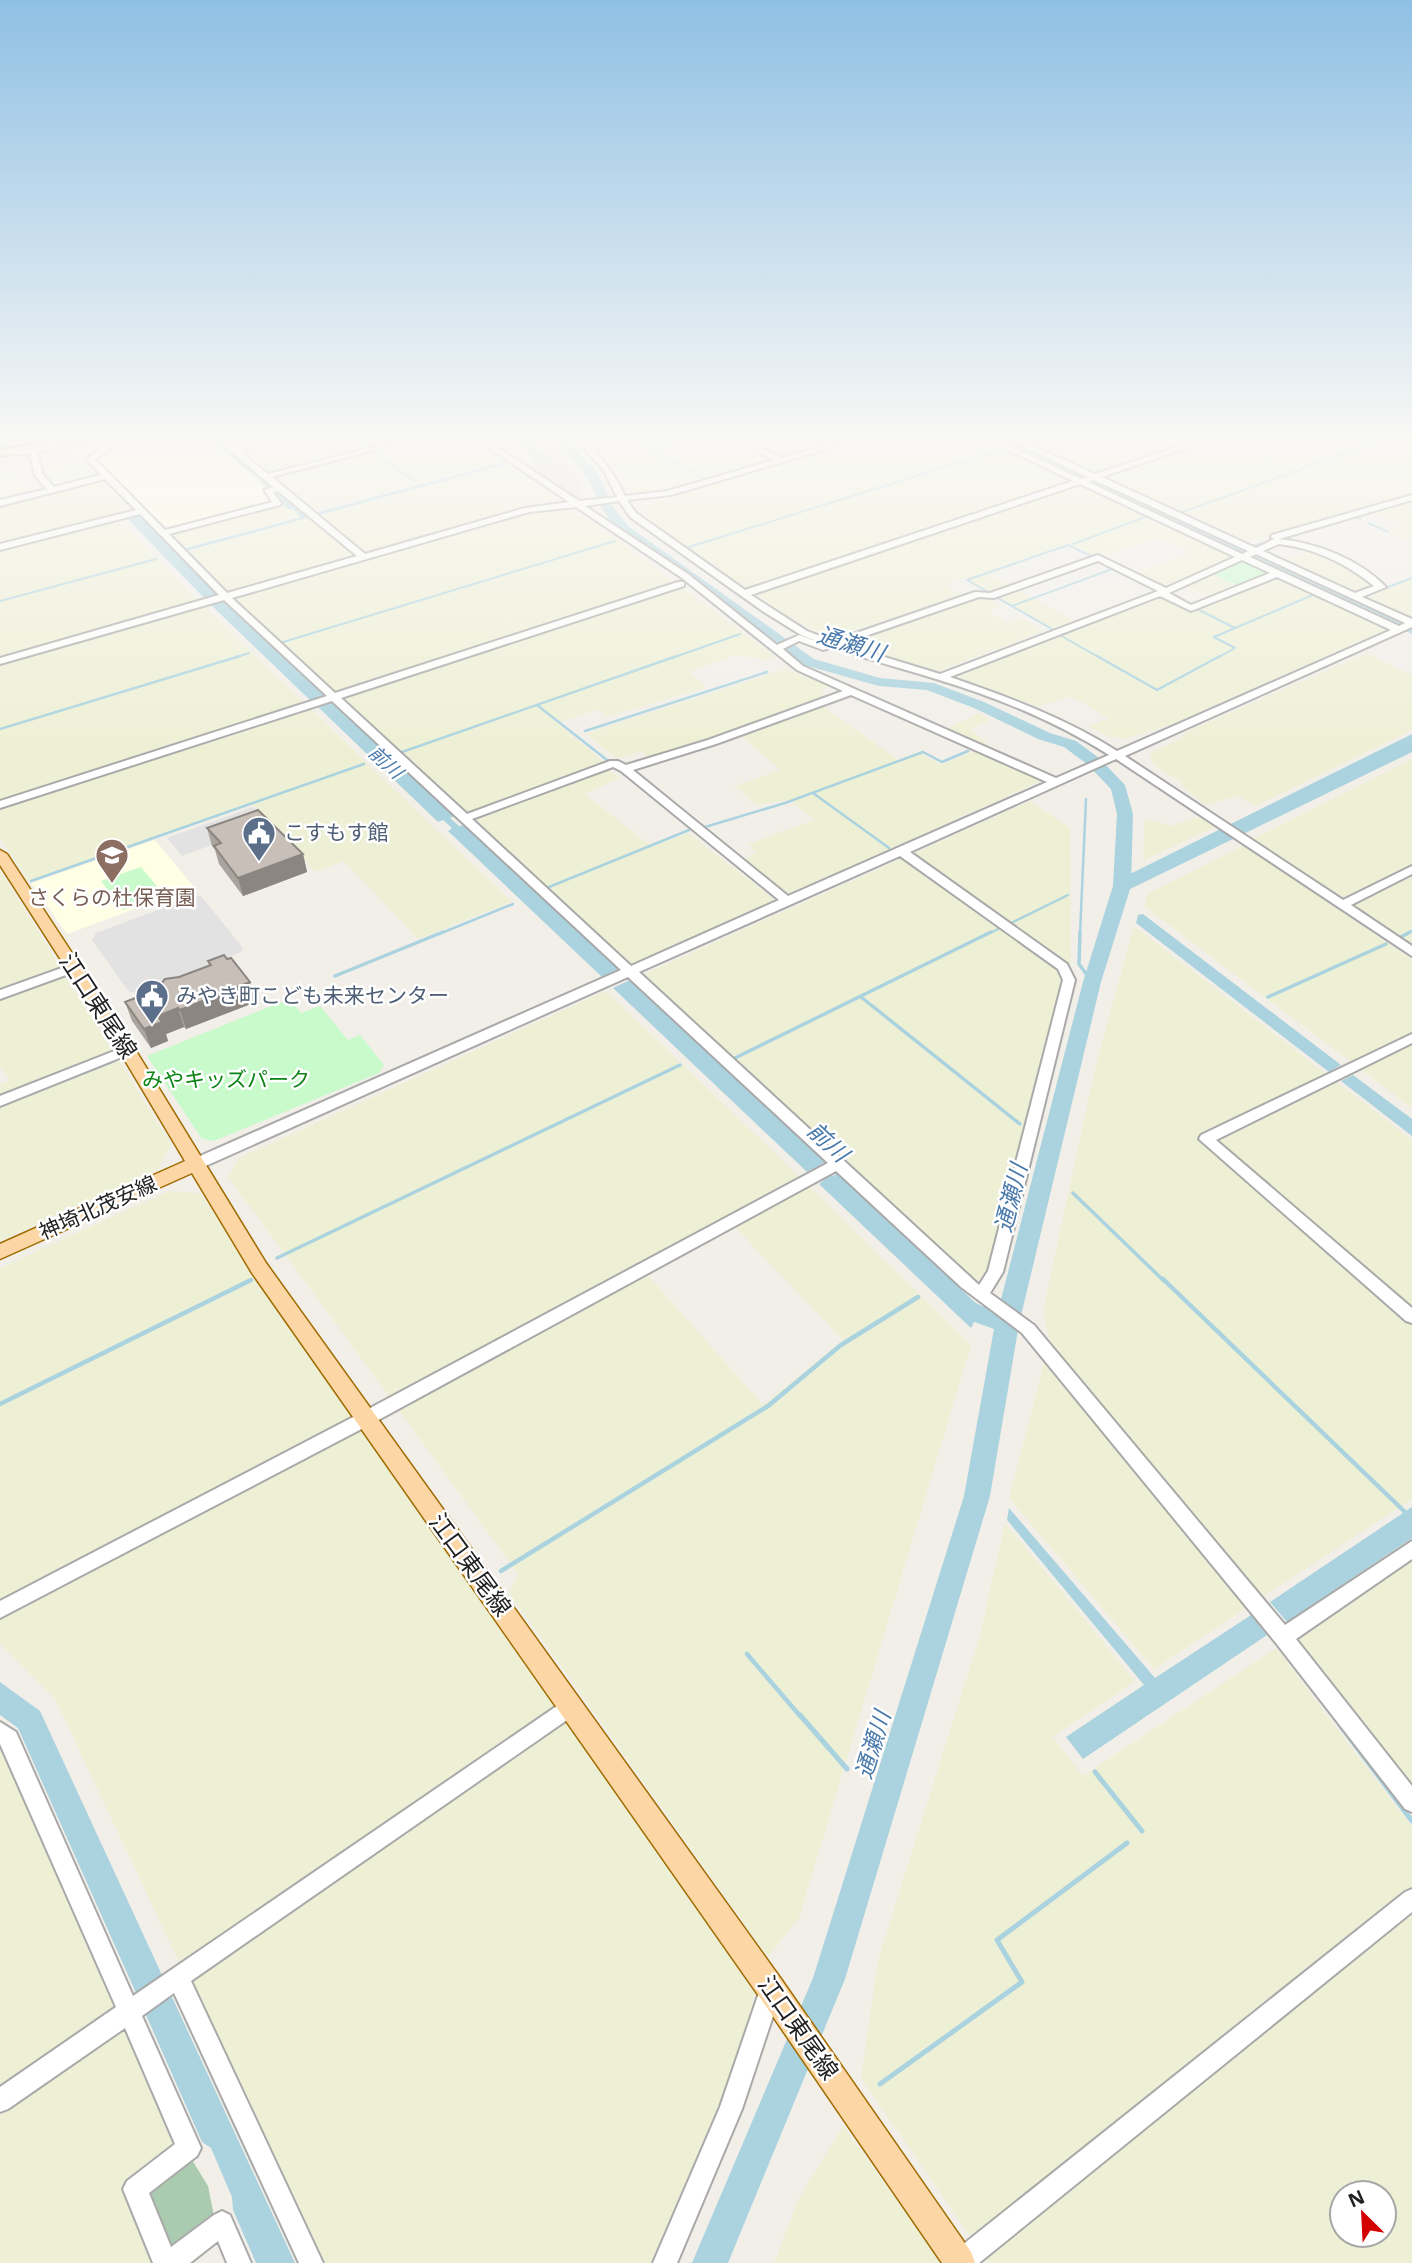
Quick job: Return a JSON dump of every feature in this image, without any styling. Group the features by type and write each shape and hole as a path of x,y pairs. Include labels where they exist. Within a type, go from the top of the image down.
{"main road":[{"name":"江口東尾線","path":"0,854 127,1050 259,1268 774,1993 960,2263"},
{"name":"神埼北茂安線","path":"0,1252 196,1164"}],"street":[{"path":"0,547 17,543"},
{"path":"172,543 218,599 325,699 465,818 631,972 827,1170 985,1298 1028,1329 1283,1637 1412,1802"},
{"path":"346,543 364,557"},
{"path":"0,661 414,543"},
{"path":"636,543 780,647 800,668 1056,782"},
{"path":"671,543 785,622 831,645 941,677 1042,714 1117,754 1412,952"},
{"path":"744,594 898,543"},
{"path":"1228,543 1355,596 1412,624"},
{"path":"1228,543 1246,551 1278,573 1399,630"},
{"path":"941,677 1163,592 1246,551 1272,543"},
{"path":"1246,551 1273,543"},
{"path":"1293,543 1325,555 1372,579 1381,587 1355,596"},
{"path":"785,622 783,626 798,638 823,647 978,594 991,596 1098,558 1191,608 1278,573"},
{"path":"0,805 681,584"},
{"path":"196,1164 1412,624"},
{"path":"780,647 798,638"},
{"path":"625,769 712,743 852,691"},
{"path":"465,818 614,763 625,769 787,901"},
{"path":"900,850 1063,967 1069,980 995,1272 985,1298"},
{"path":"1343,905 1412,869"},
{"path":"0,995 73,968"},
{"path":"1412,1038 1206,1139 1412,1317"},
{"path":"0,1101 127,1050"},
{"path":"0,1610 365,1419 827,1170"},
{"path":"1283,1637 1412,1549"},
{"path":"0,2101 569,1706"},
{"path":"0,1732 9,1739 311,2263"},
{"path":"960,2263 1412,1899"},
{"path":"665,2263 730,2109 774,1993"},
{"path":"154,1994 189,2148 135,2189 168,2263 222,2223 239,2263"}],"shaded area":[{"path":"0,543 141,543 203,606 512,902 418,939 344,861 315,872 251,803 28,881 0,837"},
{"path":"177,543 203,543 183,548"},
{"path":"221,543 621,543 777,658 768,660 736,655 689,672 707,687 607,717 599,709 558,723 605,763 467,814 186,552"},
{"path":"681,543 1145,543 1102,558 1068,543 987,573 1076,621 1054,629 966,578 946,585 962,595 830,638 787,616"},
{"path":"1169,543 1206,543 1234,556 1165,589 1136,574 1190,552"},
{"path":"1310,550 1328,557 1377,586 1354,594 1282,561"},
{"path":"1211,573 1244,589 1277,575 1390,628 1174,723 1128,738 1110,737 1088,726 1109,718 1071,696 1039,707 950,674 1162,596 1192,611 1215,601 1185,585"},
{"path":"1412,579 1412,620 1364,599"},
{"path":"983,595 1000,606 988,611 1008,623 1023,618 1044,631 938,671 841,643"},
{"path":"1367,653 1412,675 1412,730 1255,806 1238,796 1206,805 1184,788 1181,782 1153,764 1150,753 1182,738 1186,732"},
{"path":"785,669 830,686 821,691 828,697 817,702 900,761 922,754 941,765 977,750 1043,780 786,896 742,861 756,852 748,844 814,820 789,800 756,805 735,786 780,770 737,732 651,759 642,751 617,759 586,734"},
{"path":"979,713 990,720 970,730 987,742 978,746 944,730"},
{"path":"1412,759 1412,946 1253,839"},
{"path":"606,768 620,778 585,794 652,847 688,833 775,900 631,965 473,820"},
{"path":"1030,801 1070,828 1071,960 992,1265 979,1280 968,1277 640,976"},
{"path":"253,807 269,824 182,856 167,838"},
{"path":"1199,817 1214,827 1143,861 1145,818 1169,826"},
{"name":"さくらの杜保育園","path":"155,840 194,887 67,934 31,883"},
{"path":"1244,845 1412,960 1412,1108 1144,906 1148,894"},
{"path":"0,870 61,969 0,991"},
{"path":"201,896 243,948 241,952 136,993 129,992 92,940 96,933"},
{"path":"1134,926 1412,1140 1412,1499 1261,1598 1052,1350 1043,1311 1096,1064"},
{"path":"64,974 171,1144 158,1169 0,1241 0,1084 9,1080 0,1065 0,998"},
{"path":"603,992 608,993 804,1181 389,1396 228,1177 239,1158"},
{"path":"808,1185 971,1345 799,1918 768,1957 509,1593 518,1574 395,1405 645,1272 763,1405 843,1340 733,1225"},
{"path":"169,1191 200,1193 755,1993 725,2105 656,2263 321,2263 55,1699 0,1644 0,1268"},
{"path":"1044,1363 1248,1607 1154,1669 1009,1498"},
{"path":"1005,1523 1135,1681 1053,1737 1083,1776 1276,1648 1412,1827 1412,2263 989,2263 861,2078 878,1960 980,1635"},
{"path":"1412,1555 1412,1790 1293,1634"},
{"path":"0,1745 177,2148 122,2189 151,2263 0,2263"},
{"path":"843,2126 942,2263 774,2263 799,2198"},
{"path":"189,2155 208,2186 215,2221 178,2246 166,2245 148,2196 155,2179"}],"green space":[{"path":"1239,559 1274,573 1240,587 1210,573"},
{"path":"141,867 164,895 123,910 101,881"},
{"name":"みやキッズパーク","path":"289,999 301,1013 320,1006 348,1040 360,1035 384,1065 379,1073 214,1141 202,1139 147,1056"}],"water":[{"path":"151,543 167,543 217,595 214,597 220,602 225,601 325,695 321,697 327,703 332,701 454,816 450,818 459,826 464,825 619,970 602,977 448,831 452,828 443,820 438,822 317,706 321,704 315,698 310,700 211,605 214,604 208,597 204,598"},
{"path":"207,543 217,543 186,551 183,549"},
{"path":"1216,543 1227,543 1405,622 1412,628 1412,634"},
{"path":"1412,734 1412,752 1126,891 1130,874"},
{"path":"1143,914 1341,1065 1329,1072 1136,923 1138,915"},
{"path":"630,980 825,1162 820,1165 832,1176 837,1174 979,1306 971,1328 819,1184 824,1180 812,1169 807,1172 613,988"},
{"path":"1353,1075 1412,1119 1412,1136 1341,1081"},
{"path":"1412,1507 1412,1538 1287,1622 1270,1602"},
{"path":"1009,1508 1155,1678 1251,1615 1267,1635 1083,1759 1066,1737 1144,1685 1007,1520"},
{"path":"0,1682 40,1711 162,1975 154,1981 164,2002 172,1997 295,2263 256,2263 233,2210 232,2197 211,2148 202,2142 146,2015 153,2009 144,1988 136,1993 18,1728 0,1715"}],"building":[{"path":"258,810 303,854 238,878 214,846 221,843 207,828"},
{"path":"224,955 227,959 231,958 250,982 158,1016 162,1022 144,1029 125,1002 156,990 165,979 179,977 211,965 208,961"}],"waterway":[{"path":"283,642 610,543"},
{"name":"通瀬川","path":"642,543 809,662 879,682 929,686 979,705 1044,736 1070,744 1093,761 1119,788 1125,814 1122,886 1092,982 1007,1324"},
{"path":"689,547 703,543"},
{"path":"1251,546 1266,543"},
{"path":"1302,543 1306,544"},
{"path":"990,593 967,580 1068,545 1093,557"},
{"path":"0,601 156,559"},
{"path":"1012,606 1115,568"},
{"path":"1363,597 1412,578"},
{"path":"942,603 977,591"},
{"path":"1217,658 1235,648 1214,637 1315,594"},
{"path":"996,597 1052,629"},
{"path":"1197,609 1235,628"},
{"path":"834,639 915,613"},
{"path":"672,658 740,634"},
{"path":"1058,634 1100,658"},
{"path":"240,656 249,653"},
{"path":"0,729 240,656"},
{"path":"234,658 240,656"},
{"path":"402,752 677,656"},
{"path":"1097,656 1157,690 1220,656"},
{"path":"585,731 767,672"},
{"path":"537,705 607,760"},
{"path":"705,827 785,803 923,752 942,762 968,751"},
{"path":"31,881 364,764"},
{"path":"616,768 625,775"},
{"path":"813,793 889,848"},
{"path":"1080,934 1086,799"},
{"path":"549,887 689,830"},
{"path":"927,875 1000,928 988,934"},
{"path":"1122,886 1131,881"},
{"path":"1011,923 1068,895"},
{"path":"439,934 513,904"},
{"path":"1407,934 1412,931"},
{"path":"335,976 443,932"},
{"path":"733,1059 991,932"},
{"path":"1080,932 1079,964 1092,982"},
{"path":"1401,937 1410,932"},
{"path":"1268,997 1386,944"},
{"path":"861,997 1020,1124"},
{"path":"0,1106 113,1061"},
{"path":"277,1258 680,1065"},
{"path":"1073,1193 1164,1281"},
{"path":"1163,1279 1405,1512"},
{"path":"0,1404 251,1280"},
{"path":"501,1571 768,1406 841,1345 918,1297"},
{"name":"前川","path":"954,1298 966,1309 1007,1324"},
{"name":"通瀬川","path":"710,2263 829,1979 977,1496 1007,1324"},
{"path":"747,1654 801,1717"},
{"path":"800,1715 847,1769"},
{"path":"1340,1725 1412,1821"},
{"path":"1095,1772 1142,1831"},
{"path":"880,2084 1022,1982 997,1940 1127,1843"}],"place":[{"name":"こすもす館","path":"259,863"},
{"name":"さくらの杜保育園","path":"112,885"},
{"name":"みやき町こども未来センター","path":"152,1026"}]}
